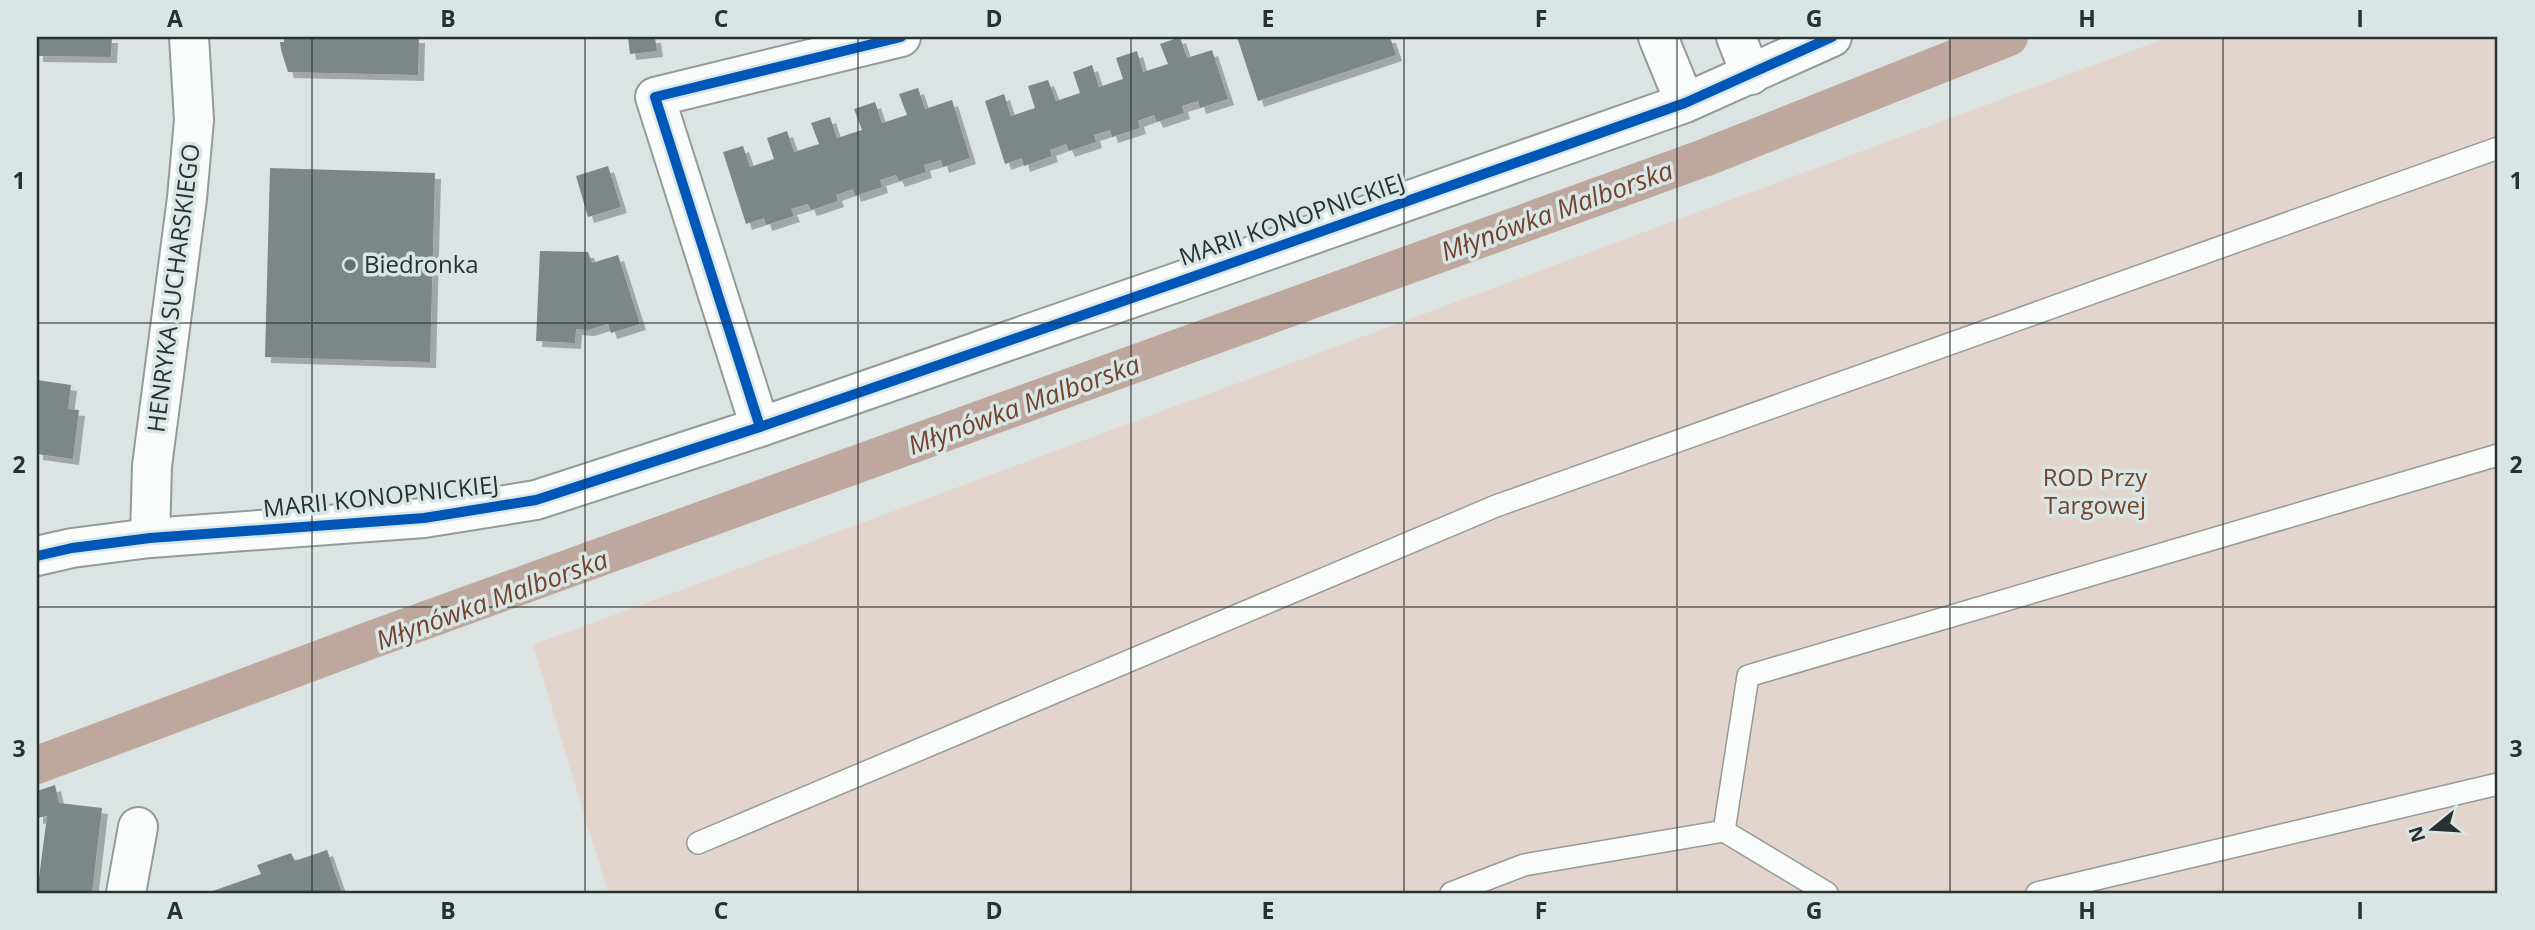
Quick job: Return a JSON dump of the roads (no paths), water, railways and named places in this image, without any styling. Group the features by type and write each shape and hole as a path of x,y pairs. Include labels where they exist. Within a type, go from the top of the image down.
{"street":[{"name":"HENRYKA SUCHARSKIEGO","path":"150,538 152,466 187,198 194,120 190,37"},
{"path":"760,427 655,97 901,37"},
{"path":"1658,37 1685,103"},
{"path":"1736,37 1751,75"},
{"name":"MARII KONOPNICKIEJ","path":"37,556 72,548 150,538 424,518 536,500 760,427 1685,103 1832,37"},
{"path":"126,893 138,827"}],"lane":[{"path":"698,843 1496,506 2498,148"},
{"path":"1724,831 1748,676 2498,455"},
{"path":"2037,893 2498,784"},
{"path":"1451,893 1524,865 1724,831 1827,893"}],"waterway":[{"name":"Młynówka Malborska","path":"37,765 368,641 1704,158 2009,37"}],"place":[{"name":"Biedronka","path":"350,265"}],"park label":[{"name":"ROD Przy Targowej","path":"2095,492"}]}
